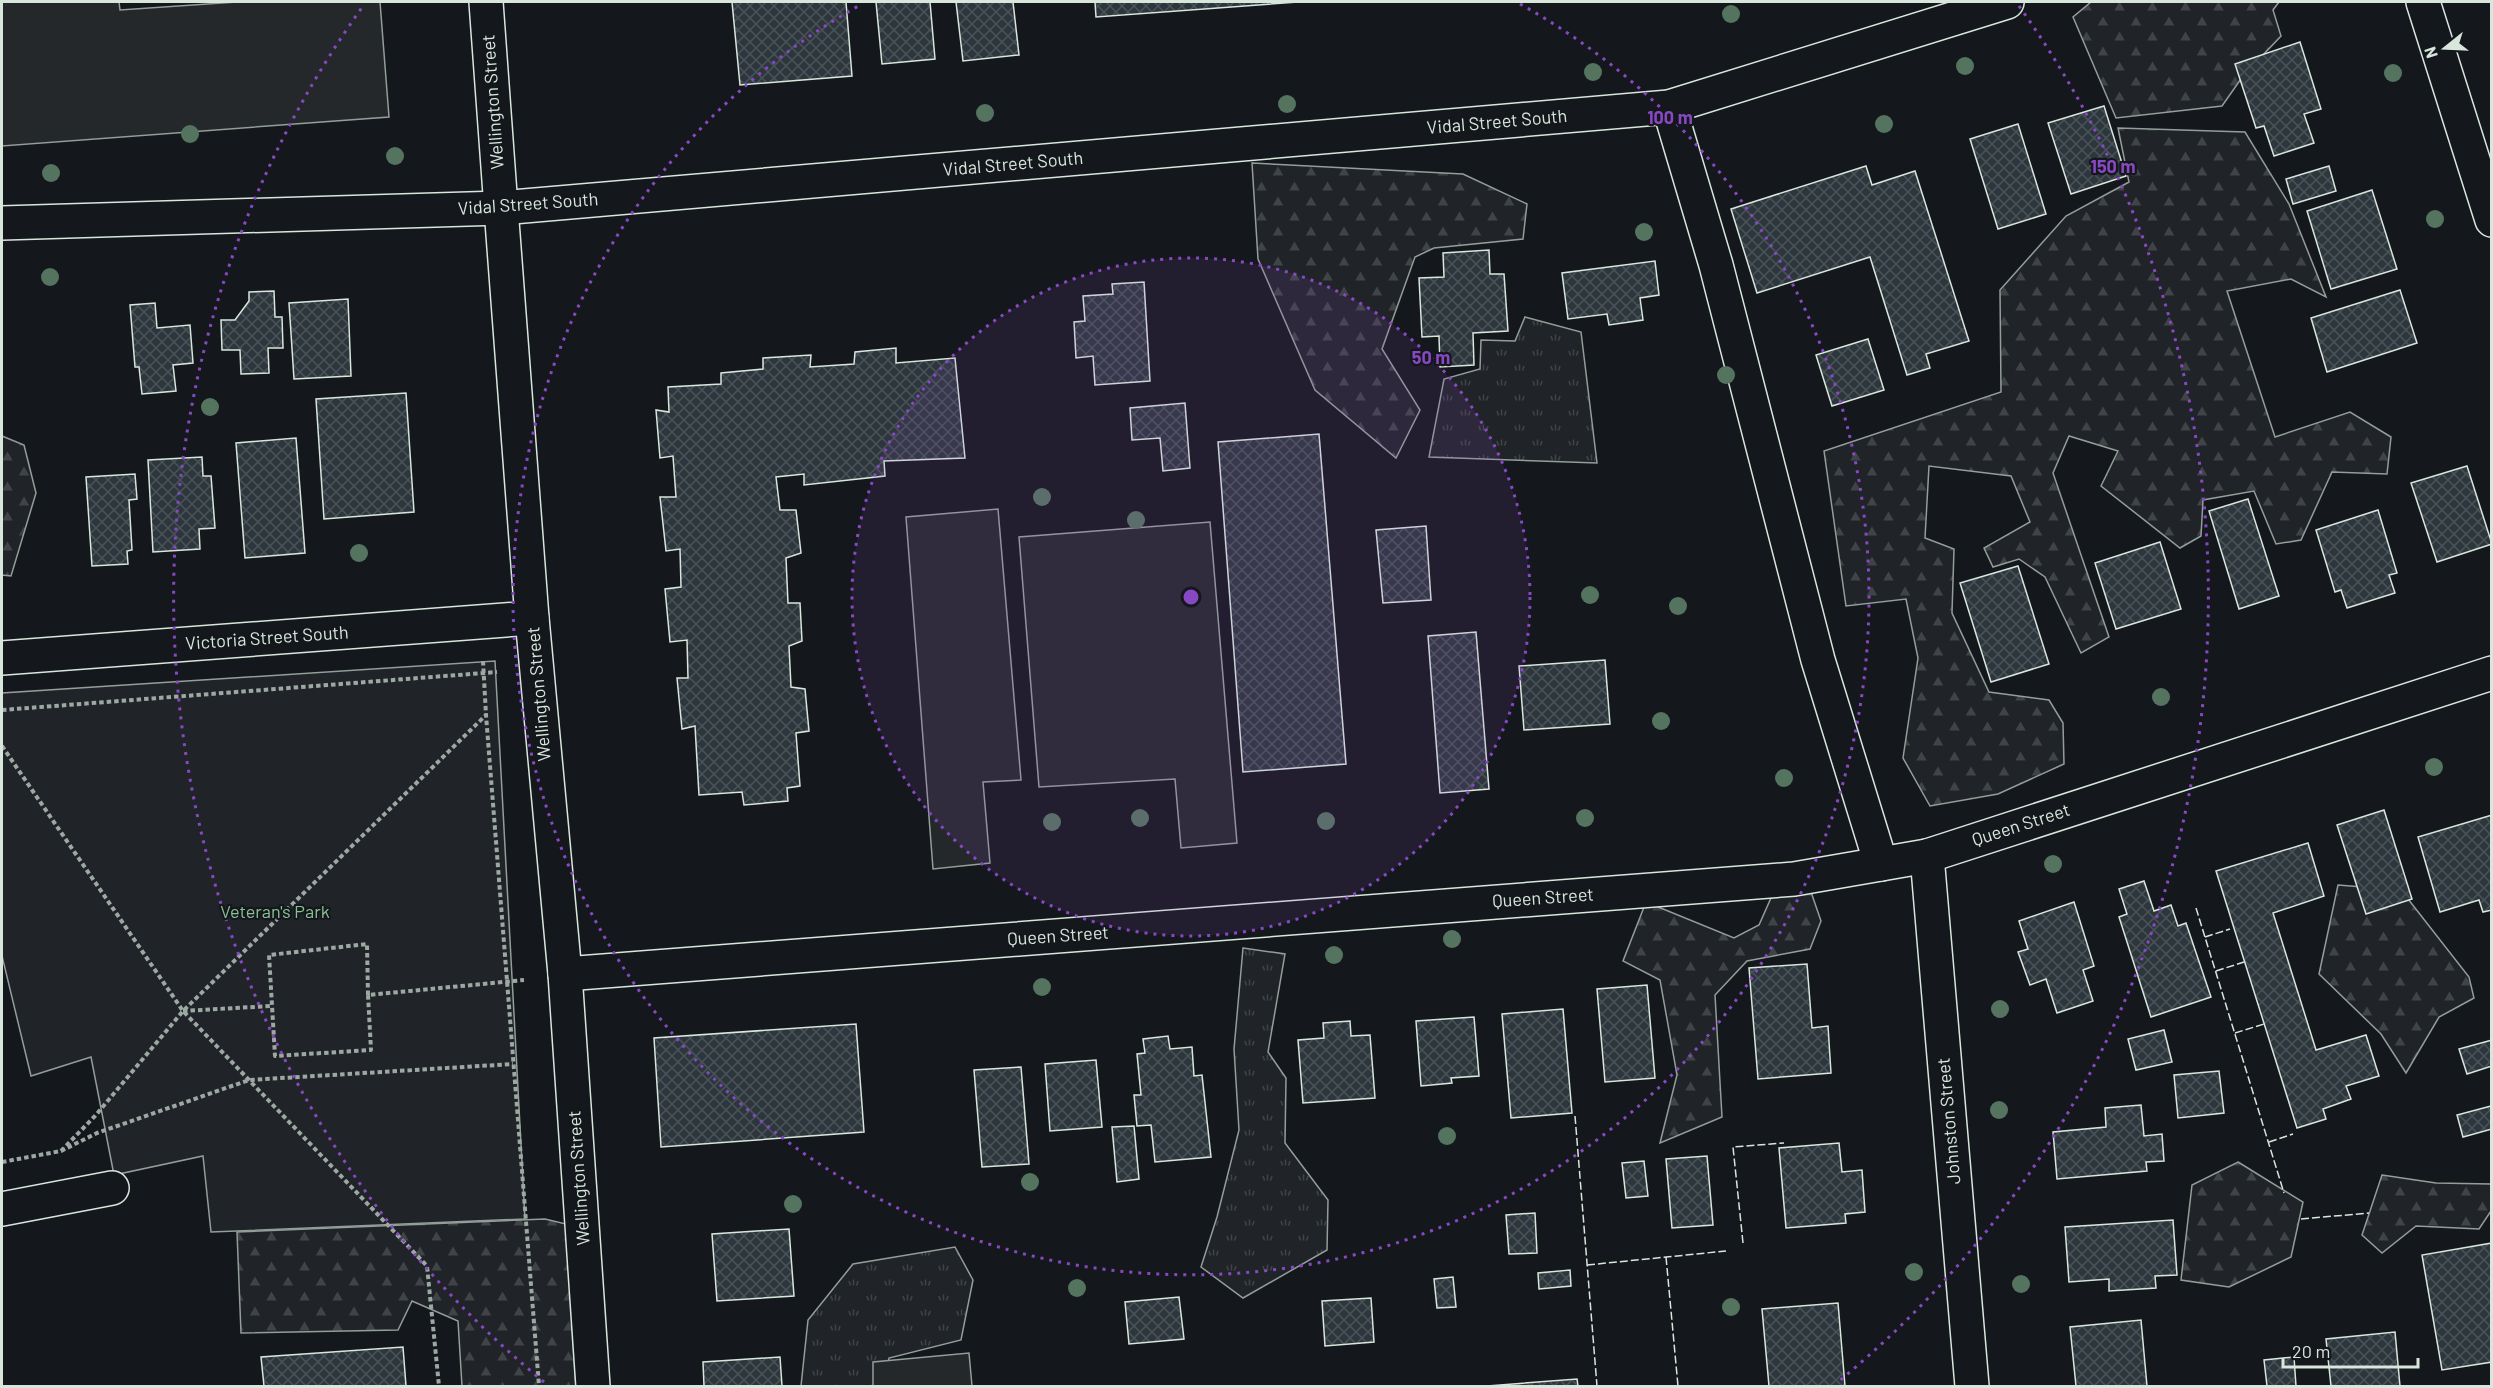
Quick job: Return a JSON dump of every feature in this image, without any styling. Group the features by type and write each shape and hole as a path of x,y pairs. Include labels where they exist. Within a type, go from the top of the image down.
{"street":[{"name":"Wellington Street","path":"486,2 536,668 566,974 593,1386"},
{"name":"Vidal Street South","path":"2,223 501,208 1669,107 2007,2"},
{"path":"2423,2 2492,219"},
{"path":"1669,107 1716,265 1818,660 1881,864"},
{"name":"Victoria Street South","path":"2,658 532,618"},
{"name":"Queen Street","path":"566,974 1794,879 1927,856 2492,673"},
{"name":"Johnston Street","path":"1927,856 1972,1386"},
{"path":"2,1209 112,1188"}],"path":[{"path":"482,622 486,715 539,1386"},
{"path":"2,710 536,668"},
{"path":"61,1151 95,1116 183,1011 486,715"},
{"path":"2,746 183,1011 427,1266 439,1386"},
{"path":"367,944 368,995 371,1050 275,1056 269,955 367,944"},
{"path":"368,995 507,983 566,974"},
{"path":"183,1011 271,1006"},
{"path":"2,1162 61,1151 98,1133 249,1080 513,1064"}],"green space":[{"path":"2091,2 2279,2 2273,10 2281,36 2243,76 2222,106 2116,118 2073,17"},
{"path":"2118,128 2245,132 2289,204 2326,297 2291,279 2227,291 2275,437 2350,412 2391,437 2387,474 2332,472 2301,540 2276,544 2254,491 2203,500 2201,536 2180,548 2101,486 2118,451 2069,436 2053,473 2109,637 2081,653 2045,577 2019,559 1993,567 1984,548 2030,522 2011,476 1929,466 1925,538 1954,549 1952,613 1989,692 2049,700 2063,723 2064,764 1998,794 1930,806 1903,758 1918,658 1906,599 1846,606 1824,451 2001,392 2000,290 2066,216 2129,182"},
{"path":"1252,163 1463,174 1527,204 1523,239 1434,248 1415,257 1382,349 1420,410 1396,458 1315,390 1258,259"},
{"path":"1525,317 1581,332 1597,463 1429,457 1444,379 1480,369 1481,340 1515,341"},
{"path":"2,436 24,445 36,493 11,576 2,575"},
{"name":"Veteran's Park","path":"495,661 525,1219 211,1232 203,1156 114,1175 91,1057 31,1076 2,956 2,693"},
{"path":"2338,885 2401,890 2469,977 2474,998 2439,1017 2406,1073 2381,1034 2319,974"},
{"path":"1810,889 1821,921 1810,949 1747,961 1715,995 1722,1117 1660,1143 1677,1075 1660,980 1623,961 1646,902 1734,938 1759,925 1771,898"},
{"path":"1243,948 1285,954 1268,1052 1286,1078 1285,1143 1328,1200 1327,1250 1243,1298 1201,1267 1217,1217 1239,1130 1234,1049"},
{"path":"2238,1162 2303,1202 2291,1257 2229,1287 2181,1280 2192,1185"},
{"path":"2382,1175 2436,1183 2491,1184 2491,1211 2479,1229 2416,1226 2382,1253 2362,1235"},
{"path":"545,1219 566,1224 576,1386 462,1386 458,1321 412,1301 398,1330 241,1333 237,1232"},
{"path":"955,1247 973,1280 961,1340 889,1358 885,1386 801,1386 808,1320 853,1264"}],"shaded area":[{"path":"2,2 119,2 120,10 237,2 380,2 389,117 2,146"},
{"path":"998,509 1021,780 983,782 990,863 933,869 906,517"},
{"path":"1210,522 1237,843 1181,848 1175,779 1039,787 1019,537"},
{"path":"969,1353 972,1386 873,1386 873,1362"}],"building":[{"path":"732,2 846,2 852,76 740,85"},
{"path":"876,2 930,2 935,59 882,64"},
{"path":"956,2 1013,2 1019,55 963,61"},
{"path":"1095,2 1298,2 1096,17"},
{"path":"2300,42 2321,109 2304,114 2314,143 2274,156 2264,126 2256,128 2235,64"},
{"path":"2104,106 2126,176 2071,194 2048,123"},
{"path":"2018,124 2046,214 1998,229 1970,139"},
{"path":"1866,166 1872,185 1915,171 1969,341 1926,354 1930,368 1907,375 1870,257 1757,293 1731,209"},
{"path":"2329,166 2336,191 2293,204 2286,179"},
{"path":"2372,190 2397,269 2331,289 2307,211"},
{"path":"1489,250 1490,274 1504,274 1508,331 1473,333 1474,365 1440,367 1439,336 1422,337 1419,278 1444,277 1443,253"},
{"path":"1655,261 1659,295 1640,298 1643,320 1609,325 1607,314 1568,319 1562,273"},
{"path":"1144,282 1150,381 1095,385 1093,356 1076,358 1074,322 1085,321 1083,296 1113,294 1112,284"},
{"path":"2400,290 2417,343 2327,372 2311,318"},
{"path":"274,291 275,317 282,317 283,348 268,348 269,373 241,374 240,350 222,350 221,320 235,320 249,301 249,292"},
{"path":"348,299 351,376 294,379 289,303"},
{"path":"155,303 157,328 190,325 193,363 173,365 176,391 142,394 139,367 135,367 130,305"},
{"path":"1868,339 1884,390 1832,406 1816,355"},
{"path":"896,348 896,363 955,358 965,458 884,461 885,476 804,485 804,474 776,477 780,510 796,510 801,553 786,558 788,603 800,603 802,641 789,646 791,687 805,689 809,731 796,733 800,786 787,788 788,801 744,805 742,792 699,795 695,726 682,729 677,678 688,678 687,640 670,642 665,589 681,587 680,549 666,551 660,497 676,497 673,456 660,458 656,410 669,412 668,387 721,384 721,373 763,369 763,358 811,355 810,367 854,364 855,352"},
{"path":"406,393 414,512 324,519 316,399"},
{"path":"1185,403 1190,468 1163,471 1160,438 1132,440 1130,408"},
{"path":"1319,434 1346,764 1243,772 1218,442"},
{"path":"296,438 305,553 245,558 236,443"},
{"path":"202,457 203,476 211,476 215,528 199,529 200,549 153,552 148,460"},
{"path":"2467,466 2492,544 2437,562 2411,483"},
{"path":"135,474 137,499 129,500 132,550 127,551 128,564 92,566 86,477"},
{"path":"2248,499 2279,596 2239,609 2209,511"},
{"path":"2378,510 2397,573 2389,575 2395,593 2347,608 2341,590 2335,592 2316,530"},
{"path":"1426,526 1431,600 1383,603 1376,530"},
{"path":"2160,542 2181,609 2116,629 2095,563"},
{"path":"2018,566 2049,664 1991,682 1960,583"},
{"path":"1476,632 1489,789 1440,793 1428,636"},
{"path":"1605,660 1610,724 1524,730 1519,666"},
{"path":"2384,810 2412,899 2366,914 2337,825"},
{"path":"2492,815 2492,910 2483,912 2479,900 2440,912 2418,837"},
{"path":"2308,843 2324,896 2273,913 2316,1050 2366,1035 2379,1076 2346,1086 2351,1099 2323,1109 2326,1119 2297,1128 2216,871"},
{"path":"2144,881 2154,911 2171,905 2178,926 2186,923 2211,997 2151,1017 2119,917 2127,914 2119,889"},
{"path":"2074,902 2094,966 2083,970 2093,1001 2057,1013 2046,979 2030,985 2018,952 2028,949 2019,921"},
{"path":"1807,964 1812,1028 1828,1026 1831,1073 1758,1079 1749,968"},
{"path":"1647,985 1655,1078 1605,1082 1597,989"},
{"path":"1563,1009 1572,1113 1511,1118 1502,1014"},
{"path":"1474,1017 1479,1076 1451,1078 1452,1083 1421,1086 1416,1021"},
{"path":"1350,1021 1351,1036 1370,1035 1375,1098 1303,1103 1298,1040 1324,1038 1323,1023"},
{"path":"856,1024 864,1132 661,1147 654,1038"},
{"path":"2164,1030 2172,1062 2136,1070 2128,1039"},
{"path":"1168,1036 1170,1049 1192,1047 1194,1076 1202,1075 1211,1157 1155,1162 1151,1125 1137,1126 1134,1095 1141,1095 1137,1054 1145,1053 1143,1039"},
{"path":"2492,1040 2492,1066 2467,1074 2459,1049"},
{"path":"1096,1060 1102,1127 1050,1131 1045,1064"},
{"path":"1021,1067 1029,1164 982,1167 974,1070"},
{"path":"2219,1071 2224,1113 2178,1118 2174,1075"},
{"path":"2141,1105 2144,1136 2162,1134 2164,1161 2146,1162 2147,1171 2057,1179 2053,1132 2106,1127 2105,1108"},
{"path":"2491,1106 2492,1129 2463,1137 2457,1115"},
{"path":"1134,1126 1139,1179 1117,1182 1112,1127"},
{"path":"1839,1143 1842,1172 1862,1170 1865,1212 1845,1214 1846,1223 1786,1228 1779,1148"},
{"path":"1707,1156 1713,1225 1672,1228 1666,1159"},
{"path":"1644,1161 1648,1196 1626,1198 1622,1163"},
{"path":"1535,1213 1537,1253 1509,1254 1506,1215"},
{"path":"2173,1220 2177,1275 2155,1276 2156,1288 2109,1291 2109,1279 2069,1282 2065,1227"},
{"path":"789,1229 794,1296 717,1301 712,1234"},
{"path":"2492,1243 2492,1362 2442,1370 2422,1255"},
{"path":"1570,1270 1571,1286 1539,1289 1538,1273"},
{"path":"1453,1277 1456,1307 1437,1308 1434,1279"},
{"path":"1179,1297 1184,1339 1129,1344 1125,1302"},
{"path":"1371,1298 1374,1342 1325,1346 1322,1301"},
{"path":"1838,1303 1845,1386 1769,1386 1762,1309"},
{"path":"2141,1320 2147,1386 2076,1386 2070,1327"},
{"path":"2395,1332 2400,1386 2331,1386 2326,1339"},
{"path":"403,1347 406,1386 264,1386 261,1357"},
{"path":"780,1357 782,1386 704,1386 703,1362"},
{"path":"2294,1357 2296,1386 2267,1386 2264,1360"},
{"path":"1577,1379 1578,1386 1487,1386"}],"fence":[{"path":"2196,908 2284,1193"},
{"path":"2205,937 2230,929"},
{"path":"2216,971 2244,962"},
{"path":"2235,1033 2264,1024"},
{"path":"1575,1116 1597,1386"},
{"path":"2269,1142 2293,1134"},
{"path":"1743,1243 1733,1147 1784,1143"},
{"path":"2301,1219 2369,1213"},
{"path":"1587,1265 1726,1251"},
{"path":"1666,1257 1678,1386"}]}
